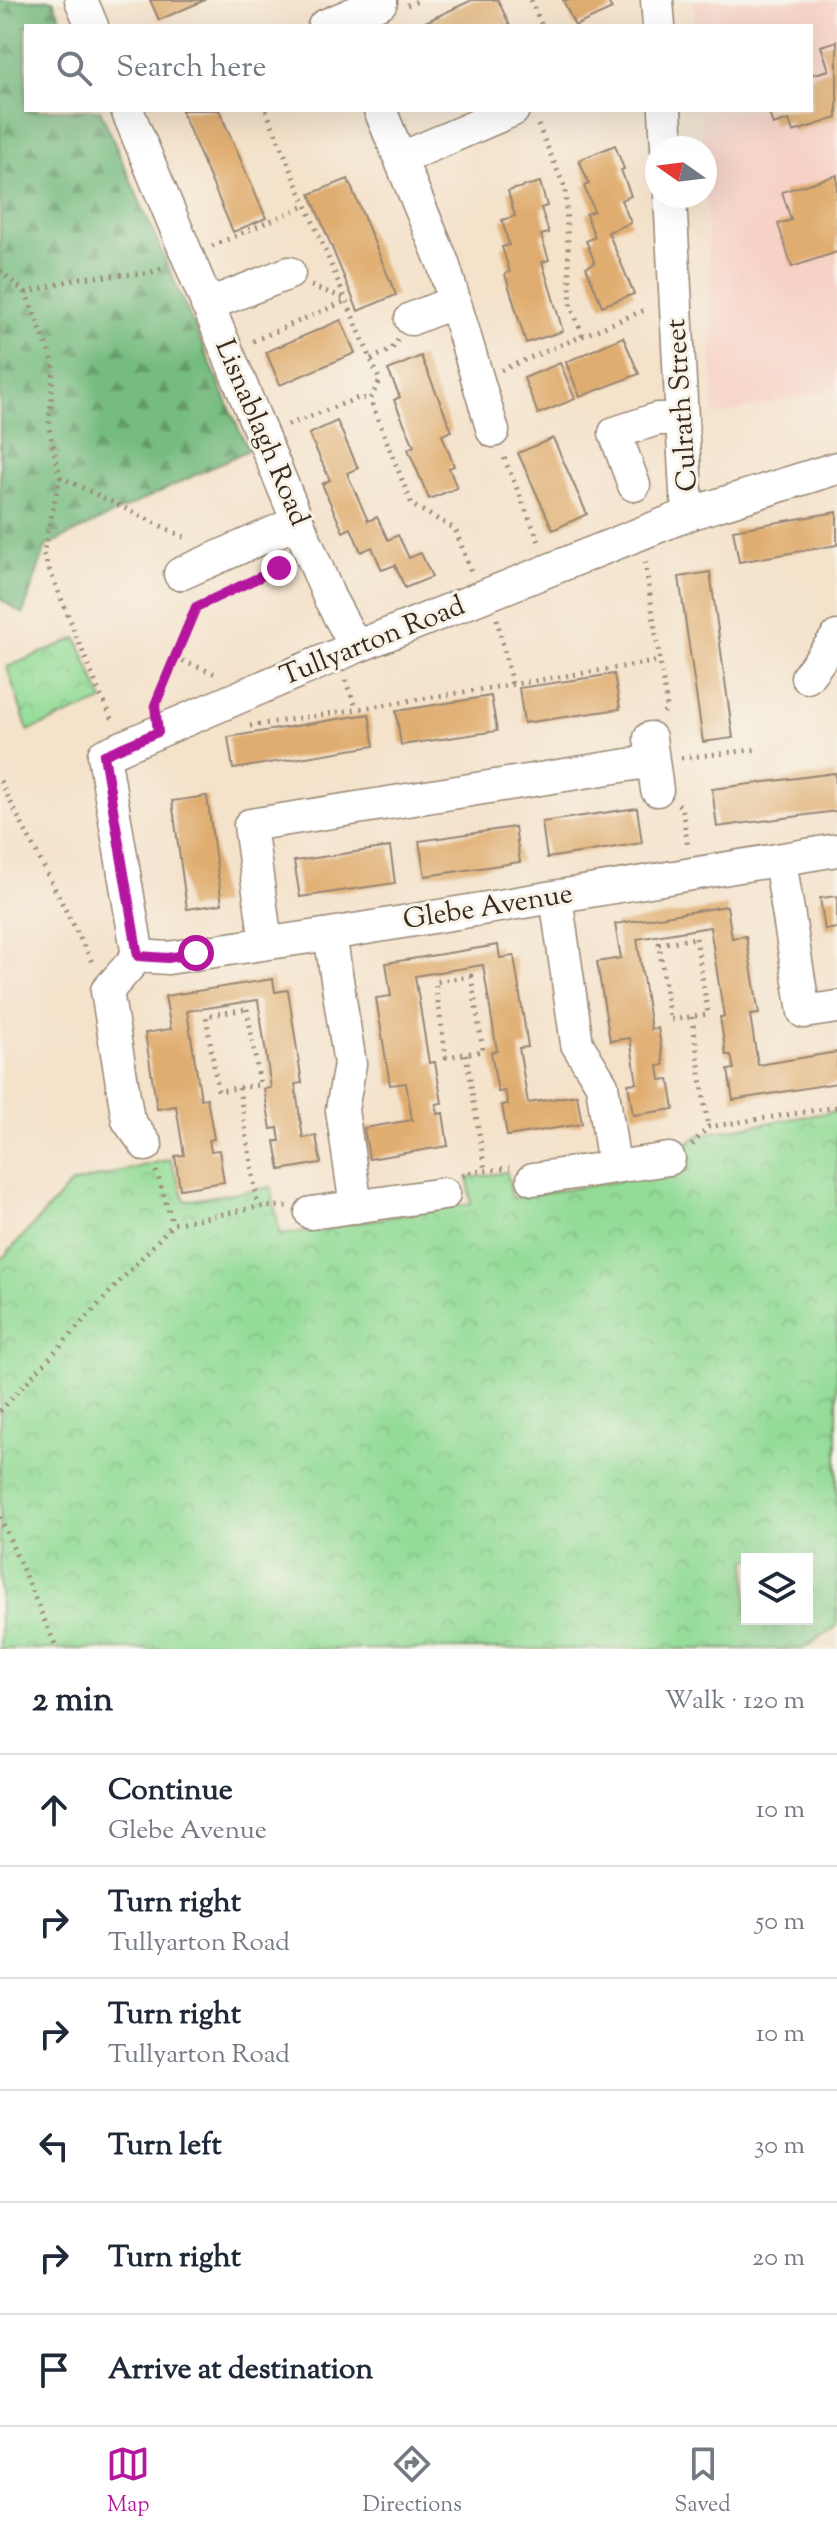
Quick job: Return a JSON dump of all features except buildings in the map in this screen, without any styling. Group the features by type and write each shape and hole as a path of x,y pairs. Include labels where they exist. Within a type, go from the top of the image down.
{"street":[{"path":"81,0 91,24"},
{"path":"657,0 659,24"},
{"path":"335,24 381,2"},
{"name":"Lisnablagh Road","path":"128,112 329,597 356,647"},
{"path":"381,112 443,263 493,431"},
{"path":"665,112 666,136"},
{"path":"402,158 525,116"},
{"name":"Culrath Street","path":"671,208 686,493 692,513"},
{"name":"Lisnablagh Road","path":"207,305 289,273"},
{"path":"411,319 454,302"},
{"path":"634,485 615,433 657,419 682,419"},
{"name":"Tullyarton Road","path":"138,956 104,755 356,647 692,513 837,468"},
{"path":"180,574 298,522"},
{"path":"807,677 837,637"},
{"path":"266,943 250,825 653,763"},
{"name":"Glebe Avenue","path":"138,956 168,958 330,934 837,850"},
{"path":"780,860 804,1012 837,1007"},
{"path":"556,897 577,1044 602,1085 614,1166"},
{"path":"330,934 350,1064 342,1110 356,1207"},
{"path":"138,956 107,991 128,1120 146,1145"},
{"path":"533,1179 669,1159"},
{"path":"311,1213 444,1194"}],"path":[{"path":"531,0 541,24"},
{"path":"267,112 380,381 370,399"},
{"path":"525,116 565,188 571,306 583,336"},
{"path":"26,293 79,278 149,273 307,205"},
{"path":"0,271 26,293 54,364 49,428 60,477 43,554 100,694 127,745"},
{"path":"289,273 314,288 348,300"},
{"name":"Culrath Street","path":"478,379 676,296"},
{"path":"227,352 348,300"},
{"path":"261,436 358,398 370,399"},
{"path":"370,399 412,505 455,529 503,640 512,685"},
{"path":"493,431 550,570"},
{"path":"60,477 186,538"},
{"path":"641,534 667,708 653,763 682,807 692,874"},
{"path":"158,732 155,705 196,607 311,554"},
{"path":"175,658 226,679 245,695"},
{"path":"238,728 660,661"},
{"path":"653,763 760,749"},
{"path":"0,781 107,991"},
{"path":"696,936 708,1014 692,1017 670,1020 659,941 696,936"},
{"path":"470,973 483,1051 466,1054 446,1057 434,979 470,973"},
{"path":"247,1007 260,1085 239,1088 218,1091 206,1014 247,1007"},
{"path":"692,1017 708,1127"},
{"path":"466,1054 485,1170"},
{"path":"239,1088 258,1207"},
{"path":"669,1159 695,1143 708,1127 837,1107"},
{"path":"146,1145 173,1224"},
{"path":"444,1194 465,1173 507,1167 533,1179"},
{"path":"0,1411 173,1224 258,1207 288,1206 311,1213"},
{"path":"0,1517 57,1649"}],"shaded area":[{"path":"693,0 837,0 837,388 714,416 707,208 717,208 717,136 702,136 701,112 813,112 813,24 695,24"}],"green space":[{"path":"0,0 53,0 63,24 24,24 24,112 101,112 248,450 46,546 23,614 0,599"},
{"path":"77,638 103,701 28,731 7,667"},
{"path":"837,1111 837,1626 802,1649 0,1649 0,1261 71,1184 170,1159 185,1201 271,1187 280,1235 471,1204 468,1178 507,1172 512,1198 690,1170 686,1144 702,1134"}],"route":[{"path":"196,953 168,958 138,956 104,755 158,732 155,705 196,607 279,568"}]}
